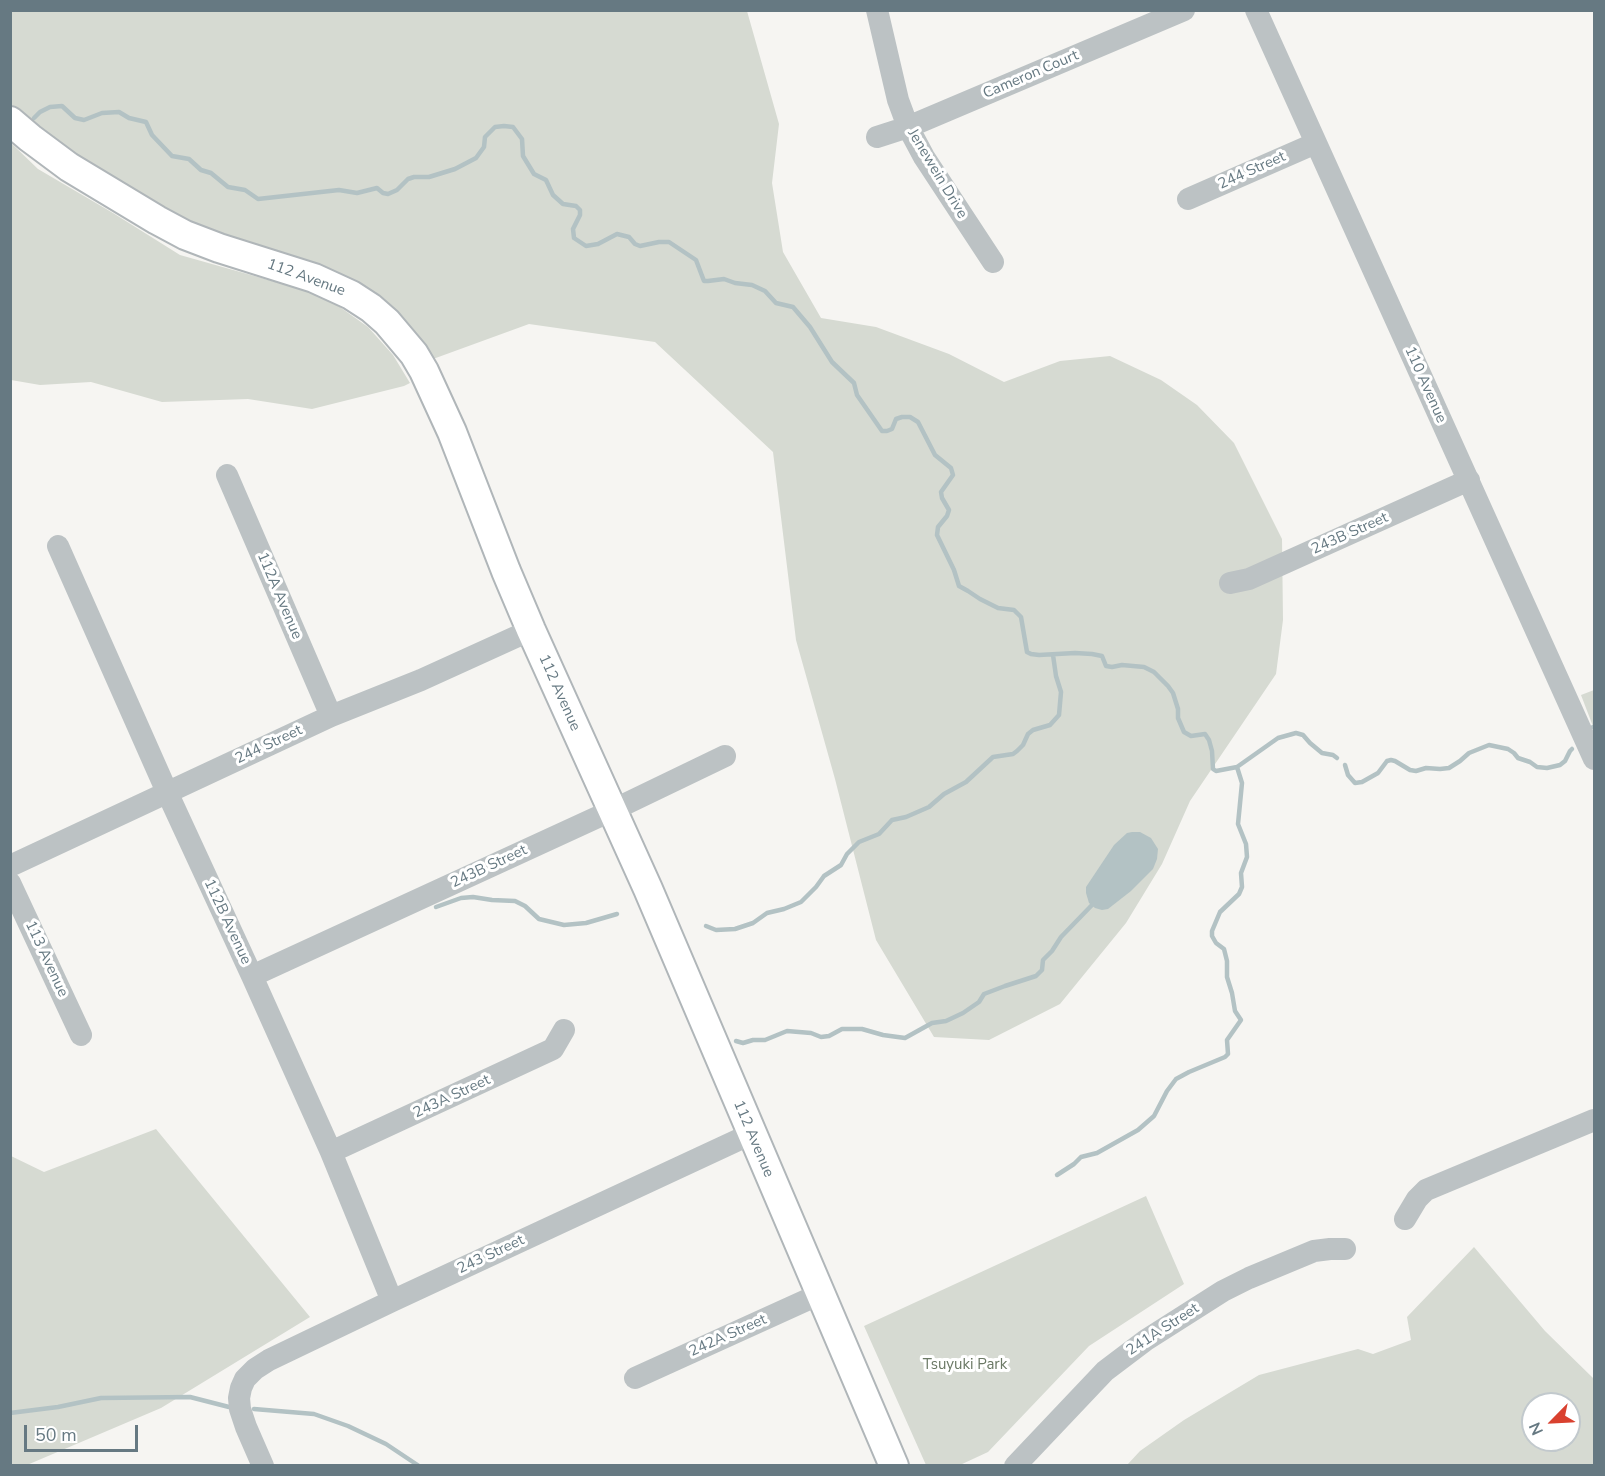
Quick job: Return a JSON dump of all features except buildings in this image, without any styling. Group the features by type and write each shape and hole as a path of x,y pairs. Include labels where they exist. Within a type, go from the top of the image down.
{"main road":[{"name":"112 Avenue","path":"10,121 69,167 185,235 314,278 365,304 387,322 414,354 452,432 531,630 613,810 894,1466"}],"street":[{"name":"Jenewein Drive","path":"876,10 898,100 908,127 924,157 993,262"},
{"name":"Cameron Court","path":"877,137 908,127 1184,10"},
{"name":"110 Avenue","path":"1256,10 1594,759"},
{"name":"244 Street","path":"1188,199 1316,143"},
{"name":"112A Avenue","path":"227,475 331,716"},
{"name":"243B Street","path":"1230,583 1249,579 1469,480"},
{"name":"112B Avenue","path":"58,546 331,1152 392,1301"},
{"name":"244 Street","path":"10,866 331,716 422,680 531,630"},
{"name":"243B Street","path":"252,976 725,756"},
{"name":"113 Avenue","path":"10,883 81,1035"},
{"name":"243A Street","path":"331,1152 553,1049 564,1030"},
{"path":"1405,1219 1417,1199 1426,1190 1594,1120"},
{"name":"243 Street","path":"262,1466 238,1398 245,1378 255,1369 269,1360 392,1301 751,1134"},
{"name":"241A Street","path":"1015,1466 1105,1371 1146,1340 1223,1291 1249,1278 1314,1251 1345,1249"},
{"name":"242A Street","path":"635,1378 820,1294"}],"green space":[{"path":"11,11 747,11 779,124 772,183 783,252 821,318 876,327 949,354 1004,382 1060,361 1110,356 1161,380 1197,405 1234,443 1282,539 1283,620 1276,674 1190,801 1162,864 1126,923 1060,1004 989,1040 934,1037 876,940 835,779 796,640 773,452 655,342 529,324 433,359 412,328 373,295 331,270 224,236 185,221 103,175 20,114 11,104"},
{"path":"11,143 38,169 180,255 304,290 337,305 368,327 393,355 410,383 312,409 248,399 162,402 91,382 40,385 11,380"},
{"path":"1594,690 1594,729 1581,695"},
{"path":"156,1129 310,1317 161,1408 27,1465 11,1465 11,1156 44,1172"},
{"name":"Tsuyuki Park","path":"1146,1196 1184,1284 1089,1346 988,1452 960,1465 926,1465 864,1326"},
{"path":"1474,1247 1545,1331 1594,1379 1594,1465 1127,1465 1140,1451 1184,1420 1259,1375 1358,1349 1373,1354 1411,1340 1407,1317"}],"shaded area":[{"path":"1140,832 1151,838 1158,849 1153,869 1131,891 1108,909 1095,908 1089,903 1086,887 1114,845 1127,833"}],"waterway":[{"path":"34,118 50,107 62,106 75,118 84,120 102,113 119,112 129,118 146,122 152,135 172,156 189,159 201,170 211,173 228,187 245,190 258,199 339,190 357,193 377,188 388,194 397,190 408,179 429,177 455,169 476,158 484,147 485,137 495,127 513,127 522,139 523,156 534,174 546,180 553,195 563,204 576,206 580,210 573,229 574,238 586,246 598,244 617,234 629,237 640,246 669,242 696,260 704,281 724,279 752,285 765,291 776,303 793,307 810,327 832,362 854,383 857,395 882,431 892,429 896,419 902,417 910,417 918,422 935,455 951,468 953,475 941,492 949,510 938,527 937,535 959,586 998,608 1014,610 1021,617 1027,652 1039,655 1092,654 1102,656 1106,666 1144,667 1154,672 1173,693 1178,718 1184,732 1191,736 1205,734 1209,740 1213,769 1216,771 1237,767 1278,738 1296,733 1303,735 1322,753 1337,758"},
{"path":"706,926 716,930 735,929 753,923 767,913 801,902 824,876 841,865 847,854 859,842 879,834 892,820 906,817 929,807 944,794 966,782 993,757 1013,754 1017,751 1028,734 1033,730 1050,725 1059,715 1061,692 1053,655"},
{"path":"1345,765 1348,775 1355,783 1362,782 1378,773 1387,761 1391,760 1416,771 1426,768 1449,768 1469,753 1489,745 1508,749 1518,758 1537,767 1547,768 1560,765 1572,749"},
{"path":"1057,1175 1081,1157 1097,1153 1138,1130 1154,1116 1176,1079 1228,1054 1227,1040 1241,1020 1235,1011 1227,977 1224,949 1216,943 1212,931 1220,912 1239,894 1242,887 1241,873 1247,857 1246,844 1238,824 1242,783 1237,767"},
{"path":"436,907 461,898 473,897 515,901 525,906 539,919 564,925 586,923 617,914"},
{"path":"736,1041 743,1043 765,1040 787,1031 811,1033 821,1037 829,1036 842,1029 862,1029 905,1038 932,1023 946,1021 963,1013 979,1002 984,994 1036,976 1042,970 1043,960 1061,937 1092,905"},
{"path":"10,1413 58,1407 101,1398 190,1397 229,1407"},
{"path":"254,1409 314,1414 348,1426 386,1444 419,1466"}]}
